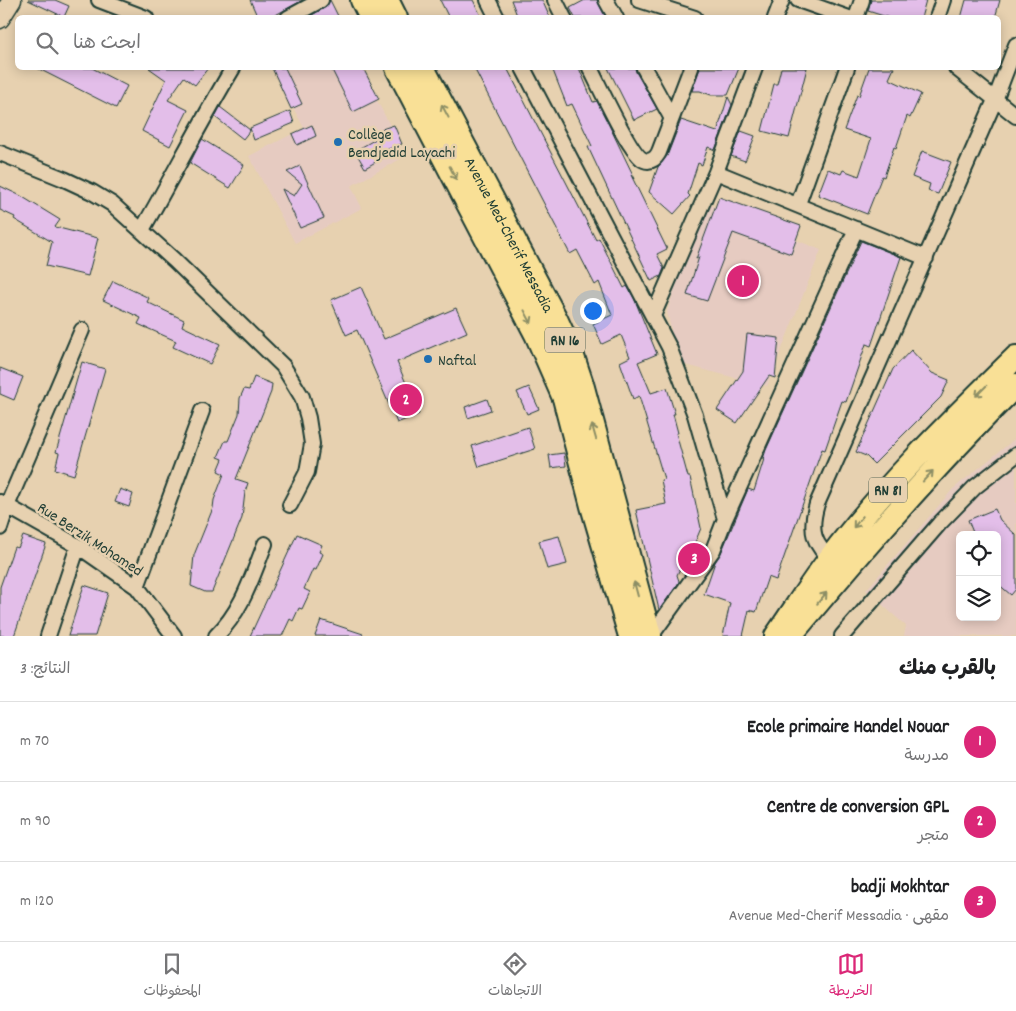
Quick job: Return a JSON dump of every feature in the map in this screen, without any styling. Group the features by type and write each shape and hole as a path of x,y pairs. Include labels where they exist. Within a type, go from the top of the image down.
{"highway":[{"path":"363,0 370,15"},
{"path":"386,0 394,15"},
{"name":"Avenue Med-Cherif Messadia","path":"399,70 548,356 565,398 593,506"},
{"name":"Avenue Med-Cherif Messadia","path":"423,70 555,319 571,354 600,451 650,636"},
{"path":"593,506 601,572 617,636"},
{"name":"RN 16","path":"593,506 631,636"}],"main road":[{"name":"RN 81","path":"791,636 837,565 868,511 1016,357"},
{"name":"RN 81","path":"776,636 837,565 913,492 1016,385"}],"street":[{"path":"0,19 12,0"},
{"path":"99,0 138,15"},
{"path":"294,15 321,0"},
{"path":"488,0 496,15"},
{"path":"555,0 562,15"},
{"path":"606,0 614,15"},
{"path":"638,0 686,15"},
{"path":"776,15 782,0"},
{"path":"798,0 840,15"},
{"path":"857,15 862,0"},
{"path":"938,15 943,0"},
{"path":"837,565 821,551 815,540 812,530 817,504 995,100 1016,45"},
{"path":"142,230 179,166 202,119 232,70"},
{"path":"524,70 669,347 695,415 724,519"},
{"path":"591,70 630,144 640,158 645,161 655,158 690,70"},
{"path":"645,70 671,117"},
{"path":"653,316 716,172 755,70"},
{"path":"798,204 846,70"},
{"path":"958,70 1016,116"},
{"path":"0,153 92,192 112,204 142,230 283,366 302,397 312,444 307,472 290,504"},
{"path":"716,172 926,258"},
{"path":"650,636 713,550 724,519 856,229"},
{"path":"0,528 4,504 82,330"},
{"path":"137,586 202,411"},
{"path":"842,636 975,487 1016,455"},
{"name":"Rue Berzik Mohamed","path":"4,504 78,546 137,586 174,636"},
{"path":"216,636 228,624 242,602 265,544"},
{"path":"48,636 78,546"}],"shaded area":[{"name":"Collège Bendjedid Layachi","path":"273,70 361,70 406,156 351,186 362,208 295,243 249,156 304,128"},
{"path":"705,203 821,250 767,386 678,363 667,311"},
{"path":"1016,438 1016,636 904,636 906,626 866,590 953,489"}],"building":[{"path":"28,0 55,0 69,6 65,15 60,15"},
{"path":"250,0 303,0 276,15 257,15"},
{"path":"330,0 338,15 312,15 326,7"},
{"path":"440,0 473,0 480,15 448,15"},
{"path":"511,0 542,0 549,15 517,15"},
{"path":"585,0 597,0 604,15 574,15 570,8"},
{"path":"871,0 926,0 922,15 881,15 868,11"},
{"path":"966,0 1000,0 996,15 962,15"},
{"path":"41,70 96,70 127,86 116,108"},
{"path":"152,70 206,70 195,85 184,77 168,100 188,110 170,146 142,131 166,80"},
{"path":"273,70 286,70 302,104 291,109"},
{"path":"332,70 364,70 379,99 353,112"},
{"path":"475,70 508,70 596,240 599,238 624,288 627,286 634,298 657,354 638,362 651,393 667,388 675,414 673,414 678,433 676,433 688,477 690,477 701,528 689,557 685,558 677,575 678,584 659,610 636,510 666,504 661,480 664,479 639,396 633,399 620,362 630,357 621,335 602,344 593,324 612,315 599,282 595,285 577,250 570,254"},
{"path":"553,70 580,70 593,102 597,101 667,249 657,254 664,268 661,276 651,281 588,147 592,146 572,104 567,106"},
{"path":"609,70 636,70 657,109 634,120"},
{"path":"699,70 738,70 728,95 711,95 700,91 692,91"},
{"path":"780,70 806,70 789,138 762,131 774,84 777,84"},
{"path":"868,70 893,70 889,79 921,94 910,118 907,116 896,148 894,147 884,177 882,176 867,214 818,195 828,169 841,174 843,170 859,176 871,139 844,130 857,95 859,96"},
{"path":"728,97 732,105 715,150 708,147 702,165 698,163 688,194 690,196 674,214 649,192 658,167 667,156 681,120 717,132"},
{"path":"220,107 250,130 243,139 215,117"},
{"path":"290,111 294,123 254,140 250,128"},
{"path":"312,125 316,136 297,145 292,134"},
{"path":"394,125 402,144 383,151 386,156 365,168 355,151 381,136 379,130"},
{"path":"741,131 755,136 745,161 731,156"},
{"path":"202,139 244,165 230,188 190,163"},
{"path":"922,151 951,162 938,194 928,191 930,184 912,177"},
{"path":"300,166 324,218 300,228 282,189 294,196 302,184 287,172"},
{"path":"0,186 21,196 60,220 55,227 98,238 88,276 46,266 52,242 14,219 15,217 0,210"},
{"path":"719,197 801,226 791,254 733,233 707,301 687,295 699,257 696,259"},
{"path":"861,241 901,257 871,346 866,344 846,402 842,401 825,450 822,449 776,580 768,577 756,612 749,610 743,636 723,636 730,603 704,594 715,562 721,553 748,489 754,491 766,450"},
{"path":"113,281 149,298 147,302 184,320 182,326 220,344 210,364 173,347 176,341 138,324 141,318 103,300"},
{"path":"361,287 384,339 456,308 467,332 397,362 419,414 397,423 357,330 346,335 331,300"},
{"path":"747,334 779,338 775,378 769,376 737,423 717,410 743,371"},
{"path":"911,350 932,373 949,380 941,397 874,464 866,456 856,452 893,369"},
{"path":"82,362 105,369 74,475 55,469 59,453 56,452"},
{"path":"0,368 23,377 14,400 0,394"},
{"path":"254,377 272,384 271,392 236,479 248,483 242,518 212,592 205,592 191,586 194,555 224,474 218,471 223,459 218,457 225,441 228,441 239,414 240,398 244,389 249,390"},
{"path":"529,387 539,409 527,414 517,392"},
{"path":"487,399 491,410 468,418 465,407"},
{"path":"528,427 535,449 479,467 472,446"},
{"path":"564,453 566,466 551,468 549,455"},
{"path":"120,489 133,494 129,507 115,502"},
{"path":"995,509 1000,520 1016,535 1016,589 1011,595 1001,586 1001,531 972,531 968,520"},
{"path":"297,534 322,545 319,552 323,554 316,570 313,569 304,589 310,592 302,609 299,608 293,621 290,619 282,636 250,636"},
{"path":"23,536 46,544 14,636 0,636 0,587 14,547 18,548"},
{"path":"559,536 567,564 547,569 539,541"},
{"path":"84,585 108,593 95,636 68,636"},
{"path":"321,620 363,634 363,636 315,636"}],"place":[{"name":"Collège Bendjedid Layachi","path":"338,142"},
{"name":"Ecole primaire Handel Nouar","path":"743,281"},
{"name":"Naftal","path":"428,359"},
{"name":"Centre de conversion GPL","path":"406,400"},
{"name":"badji Mokhtar","path":"694,559"}]}
